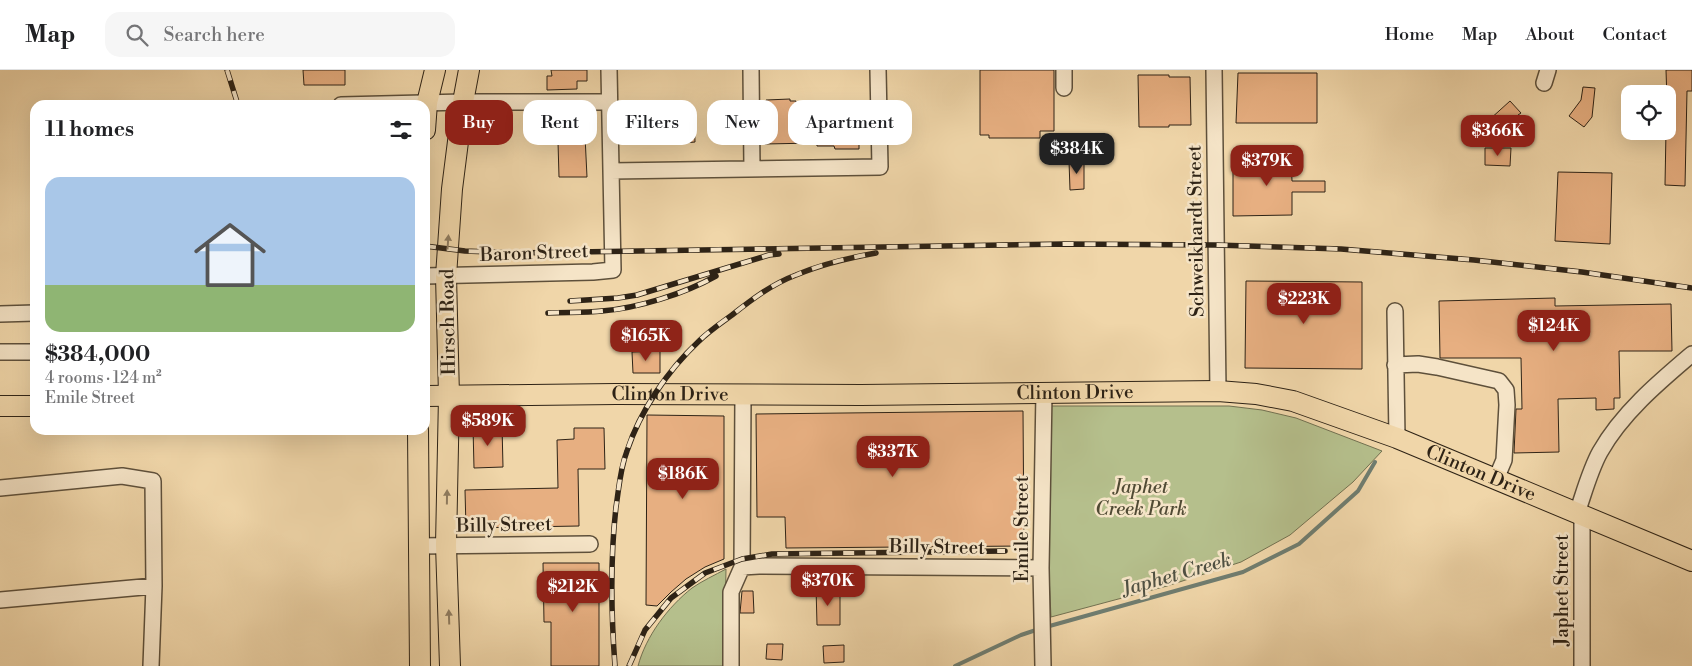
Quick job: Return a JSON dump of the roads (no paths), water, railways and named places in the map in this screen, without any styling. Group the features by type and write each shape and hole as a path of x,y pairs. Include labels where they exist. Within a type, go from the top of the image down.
{"main road":[{"path":"428,100 435,70"},
{"name":"Hirsch Road","path":"463,100 468,70"},
{"name":"Hirsch Road","path":"450,666 446,545 449,396 446,276 452,189 458,145"},
{"name":"Clinton Drive","path":"430,396 1218,391 1256,394 1293,401 1397,438 1692,561"},
{"path":"0,406 30,406"},
{"path":"418,435 420,666"}],"street":[{"path":"609,70 609,100"},
{"path":"751,70 752,169"},
{"path":"610,145 611,171 880,167 878,70"},
{"path":"1064,70 1064,88"},
{"name":"Schweikhardt Street","path":"1214,70 1218,391"},
{"path":"430,103 445,102"},
{"path":"513,102 607,102"},
{"name":"Baron Street","path":"430,276 613,270 611,171"},
{"path":"1395,311 1397,438"},
{"path":"0,314 30,313"},
{"path":"0,352 30,352"},
{"name":"Japhet Street","path":"1582,666 1579,514 1599,452 1617,426 1666,376 1692,354"},
{"path":"1395,365 1418,364 1499,381 1506,390 1507,405 1504,460 1496,479"},
{"name":"Emile Street","path":"1043,663 1044,392"},
{"path":"731,666 731,592 742,567 743,395"},
{"path":"0,488 122,476 153,481 154,586 151,666"},
{"name":"Billy Street","path":"418,546 590,544"},
{"name":"Billy Street","path":"742,567 1042,573"},
{"path":"0,600 154,586"}],"waterway":[{"name":"Japhet Creek","path":"1046,627 1243,572 1299,544 1358,491 1375,462"},
{"name":"Japhet Creek","path":"955,666 1021,635 1039,629"}],"railway":[{"path":"227,70 236,100"},
{"path":"430,247 465,251 514,253 1064,244 1216,245 1341,249 1474,260 1582,272 1692,288"},
{"path":"615,666 612,567 616,507 625,458 639,421 647,406 676,365 703,337 762,293 787,279 816,268 845,259 876,253"},
{"path":"570,301 637,295 769,255 779,254"},
{"path":"548,313 595,312 630,307 690,289 716,276"},
{"path":"629,666 645,630 671,598 705,573 742,559 772,554 1005,551"}],"park label":[{"name":"Japhet Creek Park","path":"1141,498"}]}
